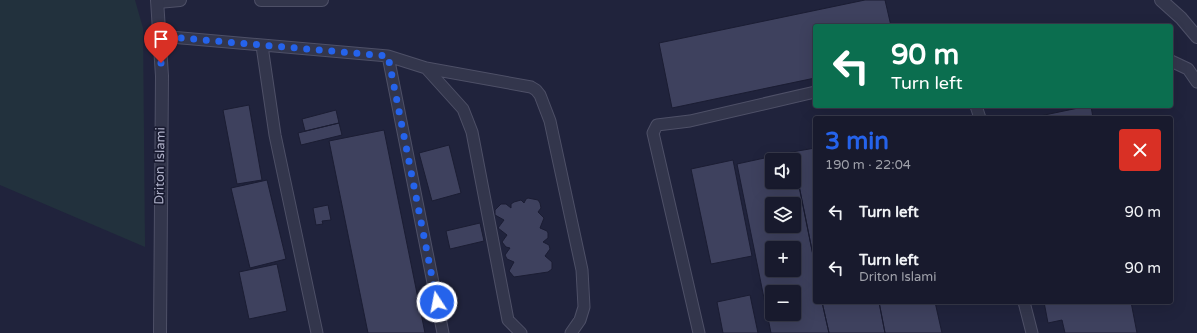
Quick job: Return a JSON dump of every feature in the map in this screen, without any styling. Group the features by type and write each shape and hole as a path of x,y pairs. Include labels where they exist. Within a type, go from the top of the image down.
{"street":[{"path":"158,1 180,0"},
{"path":"261,0 322,0"},
{"path":"1161,0 1181,18 1197,37"},
{"name":"Driton Islami","path":"158,1 158,36 162,76 160,333"}],"lane":[{"path":"158,36 388,56 426,68 531,87 536,90 540,95 550,121 582,270 584,307 580,320 571,333"},
{"path":"262,46 275,135 317,333"},
{"path":"388,56 443,333"},
{"path":"1173,62 1188,69 1197,82"},
{"path":"426,68 463,109 472,132 508,320 521,333"},
{"path":"699,333 653,133 657,125 690,121 813,92"},
{"path":"1025,304 1032,333"}],"shaded area":[{"path":"0,0 135,0 143,28 145,247 0,185"}],"building":[{"path":"865,0 885,0 891,24 813,24 813,78 672,108 659,43"},
{"path":"249,105 262,180 237,184 223,110"},
{"path":"1078,108 1091,108 1093,116 1040,116"},
{"path":"336,110 339,123 305,131 302,119"},
{"path":"339,123 342,135 301,145 298,133"},
{"path":"384,130 425,333 368,333 329,141"},
{"path":"449,145 461,193 432,201 419,153"},
{"path":"813,148 813,255 800,189 801,189 801,153 792,153"},
{"path":"765,158 765,189 800,189 813,255 813,304 822,304 829,333 771,333 769,321 801,321 801,285 765,285 765,303 737,164"},
{"path":"733,160 752,256 711,264 691,169"},
{"path":"267,180 286,259 250,268 231,188"},
{"path":"528,198 538,200 540,203 541,208 538,212 544,218 540,228 548,233 548,238 543,242 549,245 550,249 545,256 552,262 552,269 548,272 514,277 509,271 514,262 507,259 505,255 510,248 506,247 502,242 507,235 498,228 504,220 495,215 495,210 501,204 506,204 511,208 511,204 514,202 521,200 524,203"},
{"path":"328,205 331,220 322,221 323,224 316,225 313,208"},
{"path":"480,223 484,241 450,249 446,231"},
{"path":"277,264 287,311 249,319 239,272"},
{"path":"750,295 758,333 723,333 717,302"},
{"path":"822,304 879,304 885,333 829,333"},
{"path":"879,304 935,304 942,333 885,333"},
{"path":"1044,304 1131,304 1137,333 1065,333 1062,320 1048,323"}],"route":[{"path":"161,63 158,36 262,46 347,51 388,56 437,302"}]}
